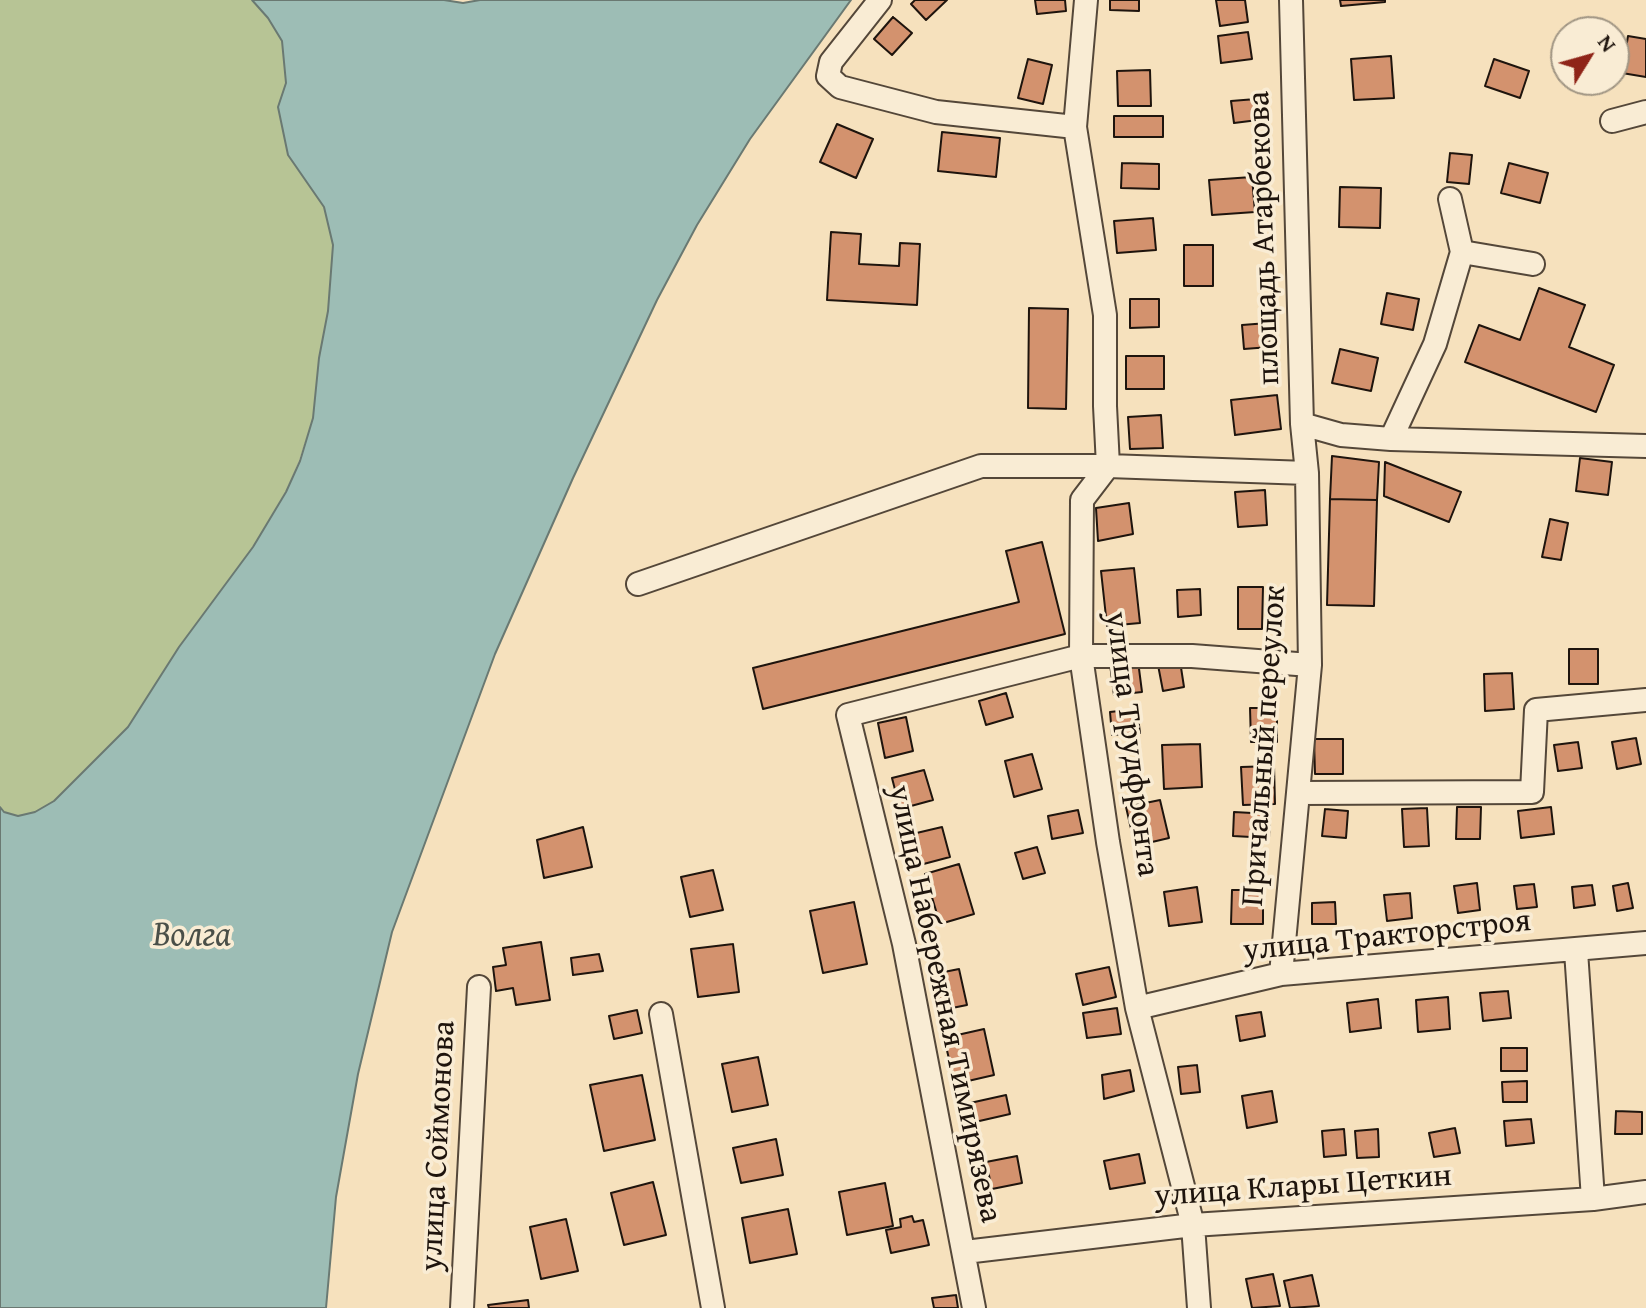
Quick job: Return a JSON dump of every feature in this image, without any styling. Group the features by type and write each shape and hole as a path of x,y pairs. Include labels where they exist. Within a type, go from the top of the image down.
{"street":[{"path":"880,0 831,62 828,76 840,87 936,112 1075,127"},
{"path":"1086,0 1075,127 1105,315 1108,466"},
{"name":"площадь Атарбекова","path":"1291,0 1302,424 1307,473"},
{"path":"1612,121 1646,112"},
{"path":"1391,439 1435,344 1462,252 1450,199"},
{"path":"1462,252 1533,264"},
{"path":"1302,424 1341,435 1391,439 1646,446"},
{"path":"638,584 981,466 1108,466 1307,473"},
{"name":"улица Трудфронта","path":"1108,466 1082,500 1081,656 1108,842 1137,1008 1193,1225 1199,1308"},
{"name":"Причальный переулок","path":"1281,974 1310,665 1307,473"},
{"path":"1081,656 1192,656 1310,665"},
{"name":"улица Набережная Тимирязева","path":"974,1308 904,944 848,715 1081,656"},
{"path":"1299,793 1532,792 1536,710 1646,700"},
{"name":"улица Тракторстроя","path":"1137,1008 1281,974 1646,943"},
{"path":"1576,951 1593,1199"},
{"name":"улица Соймонова","path":"462,1308 479,987"},
{"path":"661,1014 713,1308"},
{"name":"улица Клары Цеткин","path":"965,1252 1193,1225 1593,1199 1646,1192"}],"green space":[{"path":"0,0 252,0 282,41 286,83 278,107 288,154 324,207 333,245 328,312 319,358 313,418 286,491 253,547 179,647 128,727 54,801 35,812 18,816 4,812 0,807"}],"water":[{"name":"Волга","path":"252,0 444,0 463,3 480,0 851,0 750,139 697,225 657,300 573,478 495,654 392,932 358,1074 336,1197 326,1308 0,1308 0,807 4,812 18,816 35,812 54,801 128,727 179,647 253,547 286,492 300,461 313,418 328,311 333,245 324,207 288,155 278,107 286,83 282,41"}],"building":[{"path":"915,0 947,0 926,20 911,4"},
{"path":"1035,0 1065,0 1066,11 1037,14"},
{"path":"1110,0 1139,0 1139,11 1110,10"},
{"path":"1216,0 1245,0 1248,22 1220,26"},
{"path":"1340,0 1385,0 1385,2 1341,6"},
{"path":"893,17 912,33 892,55 874,39"},
{"path":"1248,32 1252,59 1221,63 1218,36"},
{"path":"1630,36 1646,39 1646,77 1630,74"},
{"path":"1391,56 1394,98 1354,100 1351,59"},
{"path":"1028,59 1052,65 1043,104 1018,98"},
{"path":"1494,59 1529,71 1520,98 1485,86"},
{"path":"1150,70 1151,106 1118,106 1117,71"},
{"path":"1256,99 1258,120 1234,123 1231,101"},
{"path":"1114,116 1163,116 1163,137 1114,137"},
{"path":"837,124 873,139 856,178 820,162"},
{"path":"942,132 1000,138 996,177 938,171"},
{"path":"1450,153 1472,155 1469,184 1447,182"},
{"path":"1122,163 1159,164 1159,189 1121,188"},
{"path":"1509,163 1548,173 1540,203 1501,193"},
{"path":"1252,177 1255,212 1212,215 1209,180"},
{"path":"1340,187 1381,188 1380,228 1339,227"},
{"path":"1153,218 1156,250 1117,253 1114,221"},
{"path":"831,232 861,234 859,264 899,266 900,243 920,244 917,305 827,300"},
{"path":"1184,245 1213,245 1213,286 1184,286"},
{"path":"1539,288 1585,305 1569,347 1614,365 1596,412 1465,362 1479,325 1520,340"},
{"path":"1387,293 1419,299 1413,330 1381,324"},
{"path":"1130,299 1159,299 1159,327 1130,328"},
{"path":"1029,308 1068,309 1066,409 1028,408"},
{"path":"1268,323 1270,347 1244,349 1242,325"},
{"path":"1340,349 1378,358 1371,391 1332,383"},
{"path":"1126,356 1164,356 1164,389 1126,389"},
{"path":"1277,395 1281,429 1235,435 1231,400"},
{"path":"1161,415 1163,448 1130,449 1128,417"},
{"path":"1332,456 1379,462 1377,500 1330,499"},
{"path":"1580,458 1612,462 1608,495 1576,491"},
{"path":"1385,462 1461,492 1449,522 1384,496"},
{"path":"1265,490 1267,525 1238,527 1235,492"},
{"path":"1330,499 1377,500 1374,606 1327,605"},
{"path":"1129,503 1133,534 1098,541 1096,508"},
{"path":"1550,519 1568,523 1561,560 1542,557"},
{"path":"1042,542 1065,634 763,709 753,668 1019,602 1006,551"},
{"path":"1134,568 1140,623 1107,626 1101,571"},
{"path":"1238,587 1263,587 1262,629 1238,629"},
{"path":"1200,589 1201,615 1178,617 1177,590"},
{"path":"1569,649 1598,649 1598,684 1569,684"},
{"path":"1138,661 1142,692 1114,695 1110,664"},
{"path":"1180,661 1184,687 1163,691 1158,665"},
{"path":"1512,673 1514,709 1485,711 1484,674"},
{"path":"1006,693 1013,717 986,725 979,701"},
{"path":"1250,708 1277,708 1277,742 1251,742"},
{"path":"1137,709 1140,733 1112,735 1110,712"},
{"path":"906,717 913,751 885,758 878,723"},
{"path":"1636,738 1641,764 1617,769 1612,742"},
{"path":"1314,739 1343,739 1343,774 1315,774"},
{"path":"1578,742 1582,768 1558,771 1554,745"},
{"path":"1200,744 1202,787 1164,789 1162,745"},
{"path":"1032,754 1042,789 1014,797 1005,761"},
{"path":"1274,766 1275,804 1243,805 1241,767"},
{"path":"924,770 933,800 900,809 892,778"},
{"path":"1160,800 1169,838 1135,846 1126,807"},
{"path":"1457,807 1481,807 1480,839 1456,839"},
{"path":"1551,807 1554,834 1521,838 1518,811"},
{"path":"1427,808 1429,846 1404,847 1402,809"},
{"path":"1325,809 1348,811 1346,838 1322,836"},
{"path":"1078,810 1083,833 1052,839 1048,816"},
{"path":"1234,812 1270,814 1269,838 1233,836"},
{"path":"583,827 592,867 544,878 537,840"},
{"path":"942,827 950,857 916,866 908,835"},
{"path":"1037,847 1045,873 1023,879 1015,853"},
{"path":"959,864 974,914 940,924 925,874"},
{"path":"713,870 723,910 690,917 681,877"},
{"path":"1477,883 1480,910 1458,913 1454,886"},
{"path":"1628,883 1633,908 1617,911 1613,886"},
{"path":"1534,884 1537,907 1517,909 1514,886"},
{"path":"1592,885 1595,905 1574,908 1572,887"},
{"path":"1197,887 1202,922 1169,926 1164,892"},
{"path":"1232,890 1263,890 1263,924 1231,924"},
{"path":"1410,893 1412,918 1387,921 1384,895"},
{"path":"854,902 867,964 823,973 810,911"},
{"path":"1335,902 1336,924 1312,924 1312,903"},
{"path":"541,942 550,1000 516,1005 513,988 496,991 493,967 506,965 503,948"},
{"path":"733,944 739,992 698,997 691,949"},
{"path":"599,954 603,971 573,975 571,958"},
{"path":"1109,967 1116,997 1083,1005 1076,974"},
{"path":"959,969 967,1005 942,1010 934,974"},
{"path":"1508,991 1511,1018 1483,1021 1480,993"},
{"path":"1448,997 1450,1029 1418,1032 1416,1000"},
{"path":"1378,999 1381,1028 1350,1032 1347,1003"},
{"path":"1117,1008 1121,1034 1087,1038 1083,1013"},
{"path":"637,1010 642,1033 614,1039 609,1016"},
{"path":"1261,1012 1265,1036 1240,1041 1236,1016"},
{"path":"984,1029 994,1075 955,1084 944,1038"},
{"path":"1501,1048 1527,1048 1527,1071 1501,1071"},
{"path":"758,1057 768,1105 732,1112 722,1064"},
{"path":"1197,1065 1200,1092 1181,1094 1178,1067"},
{"path":"1130,1070 1134,1091 1104,1099 1102,1075"},
{"path":"642,1075 655,1140 604,1151 590,1085"},
{"path":"1527,1081 1527,1102 1503,1102 1502,1082"},
{"path":"1272,1091 1277,1122 1247,1128 1242,1096"},
{"path":"1006,1095 1010,1114 975,1122 970,1103"},
{"path":"1616,1111 1642,1112 1642,1134 1615,1134"},
{"path":"1531,1119 1534,1143 1506,1146 1504,1121"},
{"path":"1455,1128 1460,1153 1434,1157 1429,1133"},
{"path":"1344,1129 1346,1155 1324,1157 1322,1131"},
{"path":"1378,1129 1379,1157 1357,1158 1355,1131"},
{"path":"776,1139 783,1175 741,1183 733,1148"},
{"path":"1139,1154 1145,1183 1110,1189 1104,1161"},
{"path":"1017,1156 1022,1183 992,1189 986,1162"},
{"path":"653,1182 666,1235 624,1245 611,1193"},
{"path":"885,1183 893,1226 847,1235 839,1192"},
{"path":"788,1209 797,1254 750,1263 742,1218"},
{"path":"912,1216 914,1222 923,1220 929,1245 891,1253 886,1230 901,1227 900,1219"},
{"path":"566,1219 578,1271 541,1279 530,1227"},
{"path":"1273,1274 1280,1306 1252,1308 1246,1279"},
{"path":"1312,1275 1319,1306 1290,1308 1284,1281"},
{"path":"956,1295 958,1308 934,1308 932,1298"},
{"path":"528,1300 529,1308 489,1308 488,1305"}]}
